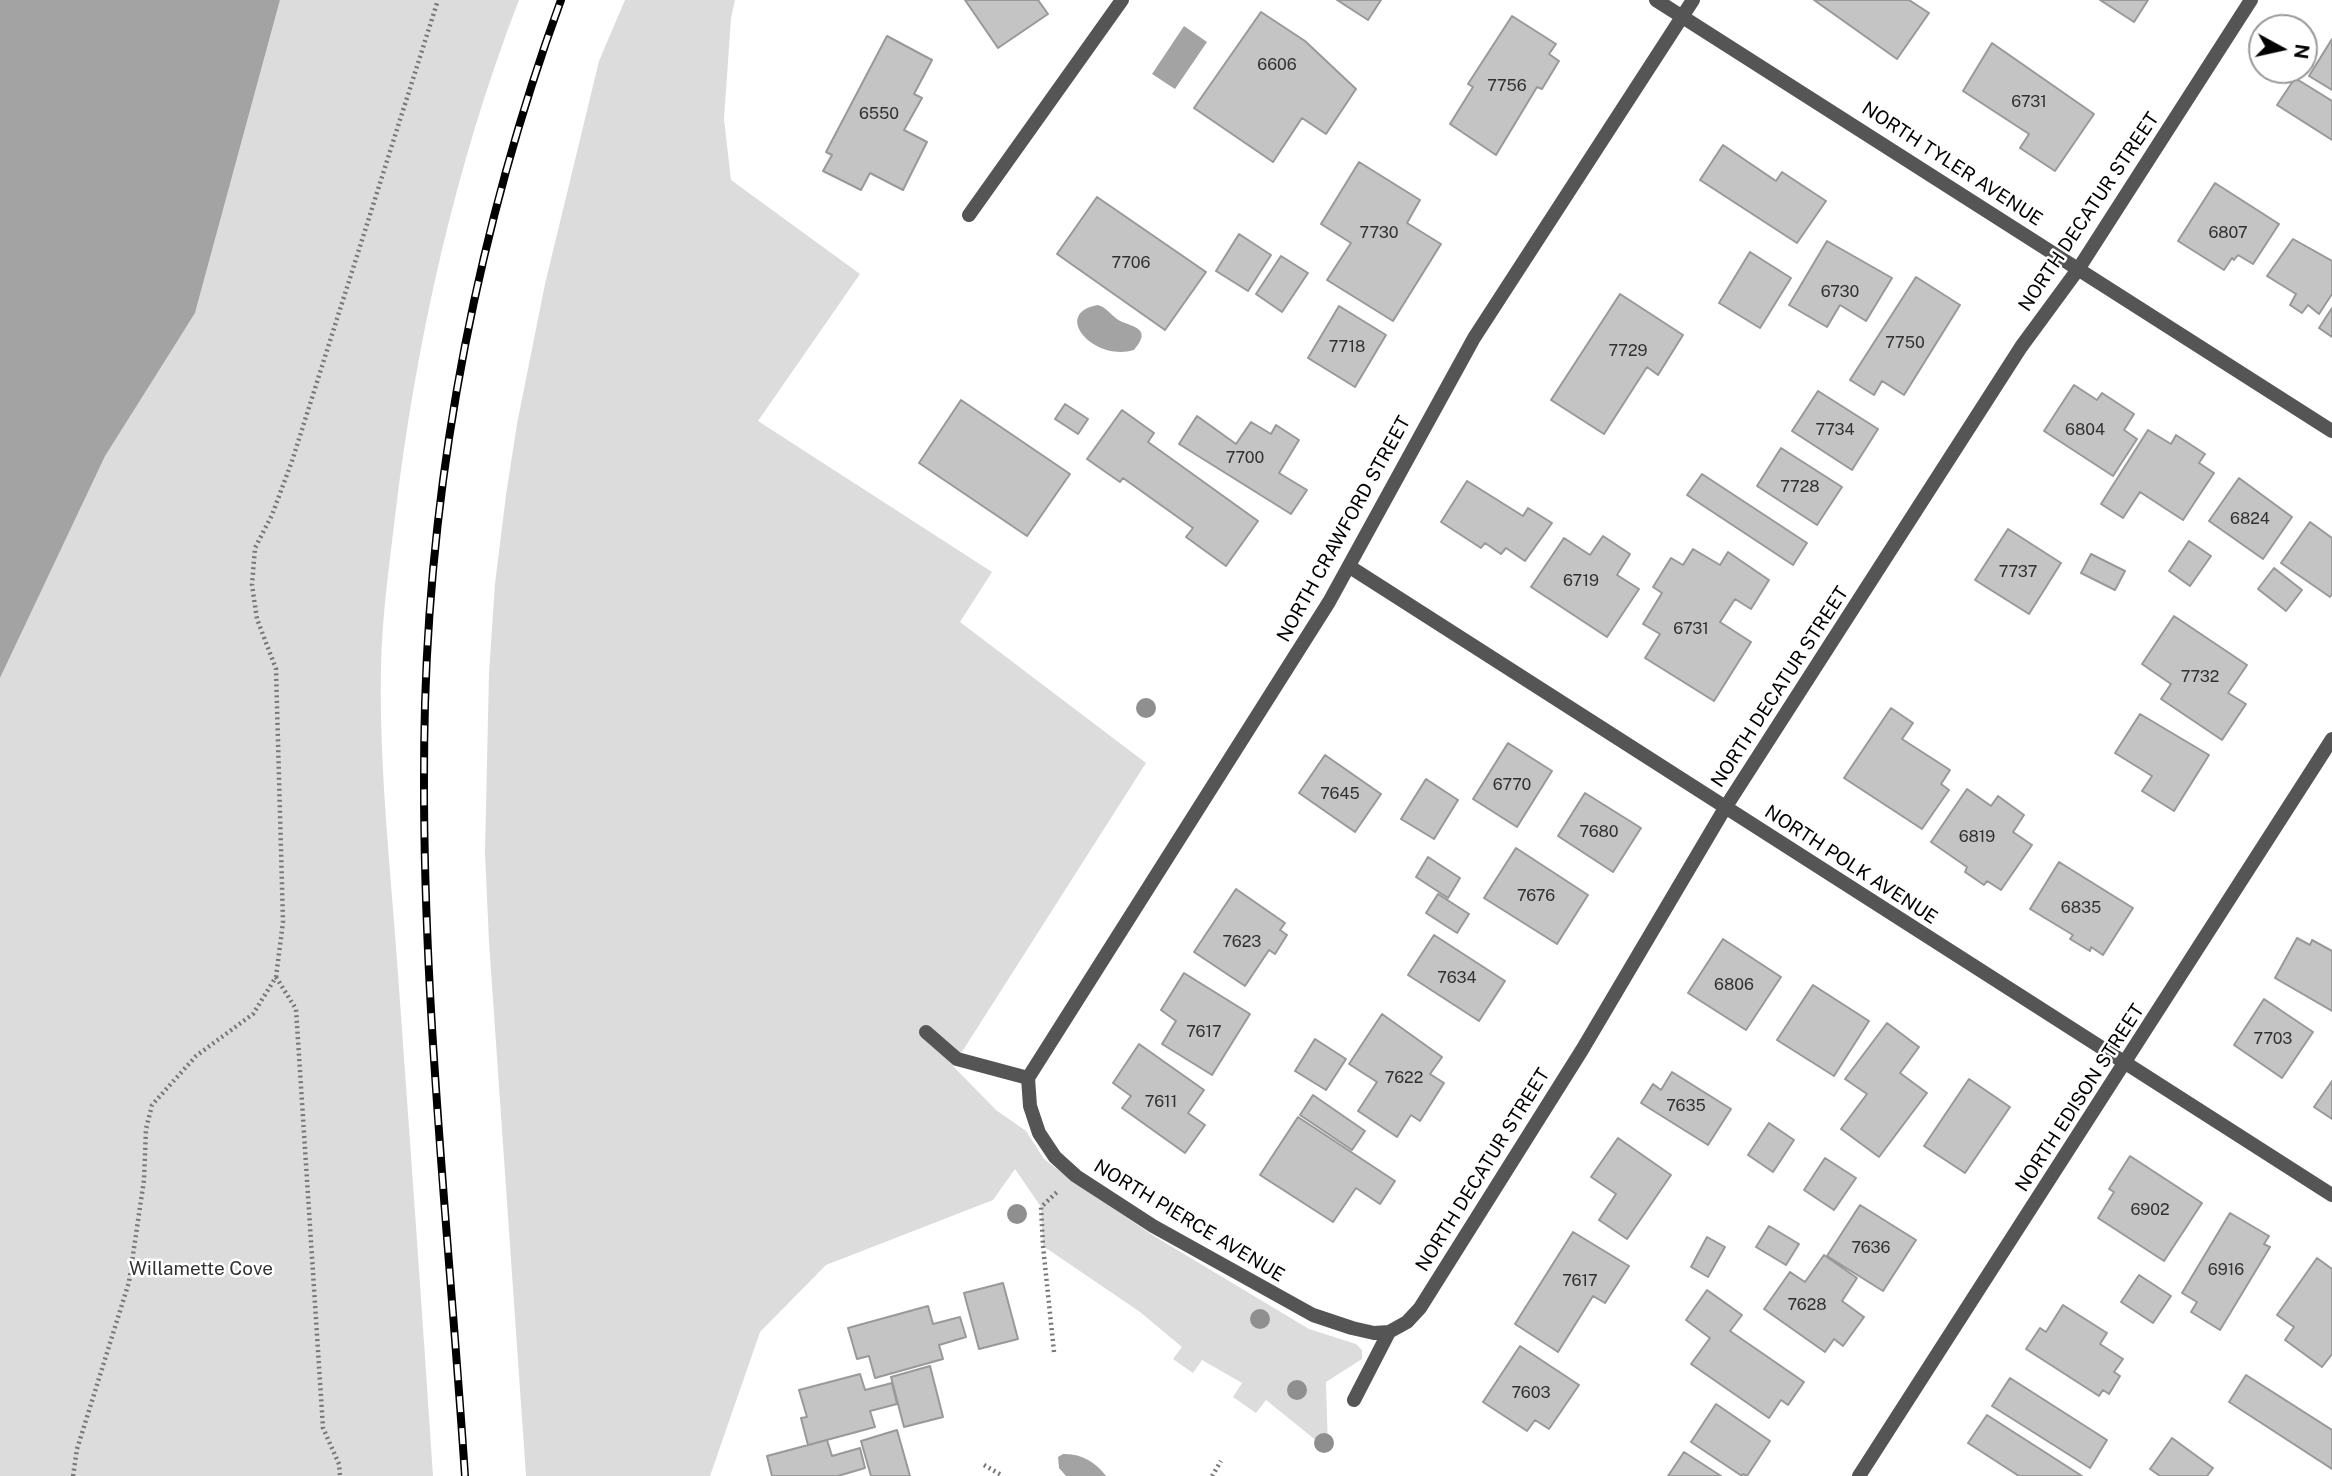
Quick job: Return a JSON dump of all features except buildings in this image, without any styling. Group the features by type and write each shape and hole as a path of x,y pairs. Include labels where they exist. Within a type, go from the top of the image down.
{"street":[{"path":"969,215 1122,0"},
{"name":"NORTH TYLER AVENUE","path":"1656,0 2332,431"},
{"name":"NORTH CRAWFORD STREET","path":"1028,1078 1350,567 1474,338 1693,0"},
{"name":"NORTH DECATUR STREET","path":"1354,1400 1390,1332 1407,1322 1420,1308 1582,1050 1725,808 2021,347 2079,268 2251,0"},
{"name":"NORTH POLK AVENUE","path":"1350,567 2332,1195"},
{"name":"NORTH EDISON STREET","path":"1859,1476 2332,739"},
{"path":"926,1032 957,1059 1028,1078"},
{"name":"NORTH PIERCE AVENUE","path":"1028,1078 1030,1106 1039,1133 1055,1157 1076,1176 1153,1226 1313,1315 1374,1333 1390,1332"}],"path":[{"path":"73,1476 77,1450 129,1282 144,1180 146,1129 152,1105 196,1056 253,1014 275,977 283,922 276,669 257,619 252,585 255,548 272,515 292,461 438,0"},
{"path":"275,977 296,1009 323,1428 339,1464 340,1476"},
{"path":"1041,1206 1054,1352"},
{"path":"1212,1476 1221,1461"},
{"path":"984,1465 1003,1476"}],"green space":[{"name":"Willamette Cove","path":"280,0 519,0 476,126 441,255 414,386 384,611 381,705 384,782 433,1476 0,1476 0,678 55,561 86,474 195,313"},
{"path":"625,0 735,0 731,18 724,119 731,180 860,274 758,421 992,572 960,622 1146,763 953,1066 996,1110 1026,1131 1044,1159 1074,1182 1154,1236 1309,1329 1356,1344 1362,1350 1362,1359 1326,1382 1328,1450 1266,1400 1256,1413 1233,1397 1242,1383 1202,1360 1193,1373 1173,1359 1182,1347 1140,1312 1043,1246 1041,1207 1015,1169 993,1200 826,1265 760,1332 710,1476 526,1476 489,942 485,852 489,673 495,584 506,495 545,284 599,61"}],"shaded area":[{"path":"0,0 280,0 195,313 105,456 0,678"},
{"path":"1184,26 1207,42 1175,89 1152,74"},
{"path":"1098,305 1117,319 1138,328 1142,336 1134,350 1119,352 1104,349 1083,335 1078,326 1078,317 1084,310"},
{"path":"1063,1454 1087,1459 1106,1476 1066,1476 1059,1468 1058,1457"}],"railway":[{"path":"465,1476 430,994 424,801 429,614 449,435 465,346 506,171 561,0"}]}
